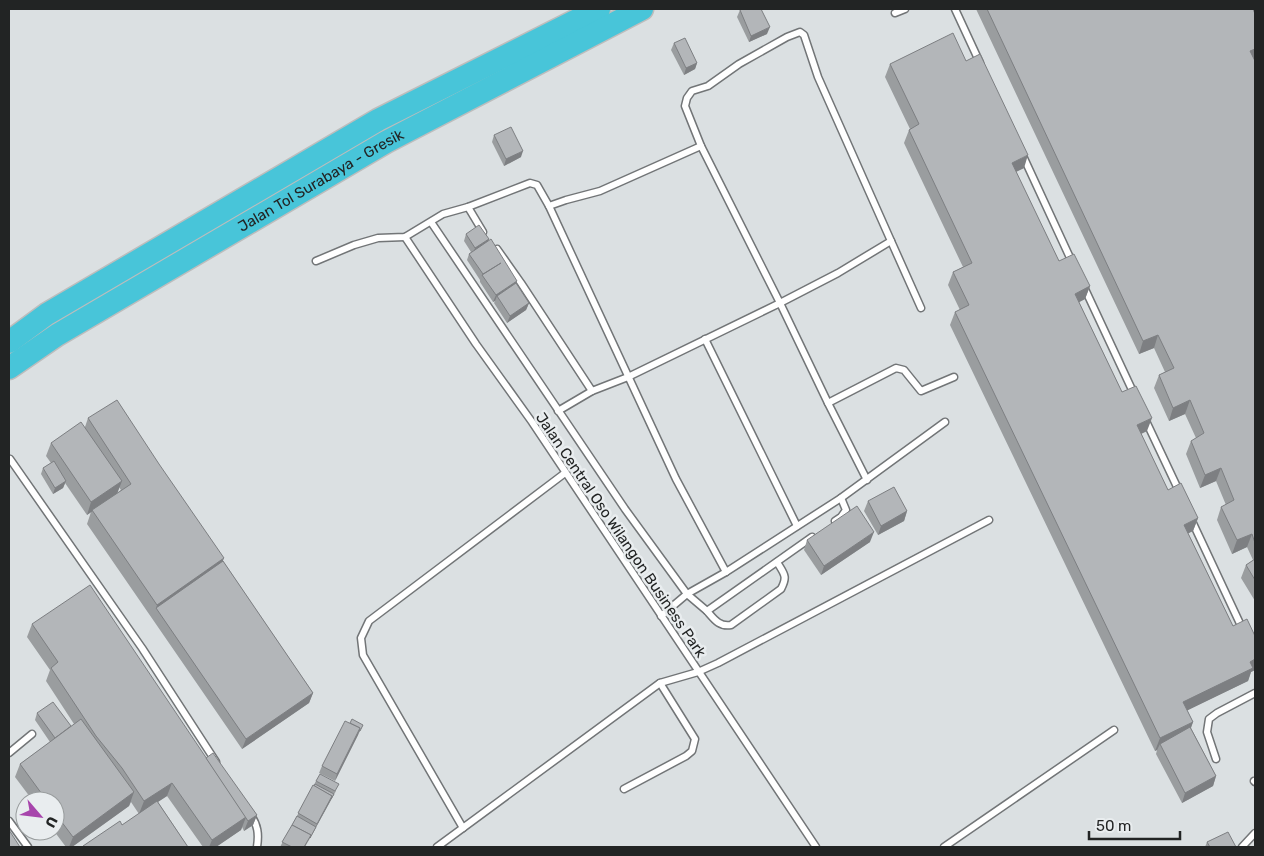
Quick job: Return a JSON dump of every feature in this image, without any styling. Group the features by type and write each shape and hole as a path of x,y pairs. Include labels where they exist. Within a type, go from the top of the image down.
{"highway":[{"name":"Jalan Tol Surabaya - Gresik","path":"9,342 47,314 378,120 599,9"},
{"name":"Jalan Tol Surabaya - Gresik","path":"9,368 57,335 386,142 642,9"}],"lane":[{"path":"894,13 905,9"},
{"path":"954,9 984,72"},
{"path":"868,480 701,146 685,106 687,98 692,91 708,86 739,64 787,37 800,32 804,36 818,77 921,308"},
{"path":"549,206 600,191 701,146"},
{"path":"1021,152 1076,269"},
{"path":"316,261 354,245 378,238 404,237 443,214 468,207 530,183 538,185 676,479 726,572"},
{"path":"468,207 488,239"},
{"path":"431,222 625,509 687,594 717,622 726,626 730,625 781,589 786,581 786,577 777,562"},
{"name":"Jalan Central Oso Wilangon Business Park","path":"404,237 662,616 816,847"},
{"path":"558,411 592,391 628,377 780,303 838,273 891,241"},
{"path":"494,247 514,272 592,391"},
{"path":"1080,278 1138,404"},
{"path":"705,339 798,526"},
{"path":"828,403 896,368 904,370 922,390 954,377"},
{"path":"1142,413 1180,494"},
{"path":"662,616 687,594 726,572 868,480 945,422"},
{"path":"10,459 142,648 218,764"},
{"path":"463,828 363,656 361,638 369,621 565,473"},
{"path":"826,527 841,517 846,510 841,498"},
{"path":"1188,512 1247,638"},
{"path":"437,847 660,683 698,672 718,663 990,520"},
{"path":"707,611 819,532"},
{"path":"624,789 692,751 695,739 660,683"},
{"path":"1216,759 1207,732 1209,719 1255,693"},
{"path":"944,847 1114,730"},
{"path":"9,753 32,734"},
{"path":"245,806 256,822 259,836 257,847"},
{"path":"9,821 28,847"},
{"path":"1242,847 1255,833"}],"building":[{"path":"761,9 770,27 751,36 740,10"},
{"path":"987,9 1253,9 1255,14 1255,49 1250,51 1255,61 1255,543 1252,534 1237,540 1221,507 1234,500 1221,468 1205,475 1191,441 1204,433 1190,400 1173,408 1159,375 1174,368 1158,335 1143,341"},
{"path":"953,33 966,61 980,54 1028,155 1012,163 1059,261 1074,254 1090,286 1075,294 1122,392 1136,386 1152,418 1137,425 1168,490 1181,483 1198,518 1184,525 1233,626 1247,619 1255,636 1255,659 1250,662 1253,668 1183,702 1193,722 1160,738 955,312 969,305 953,272 972,263 909,130 919,124 890,64"},
{"path":"685,38 697,63 686,68 674,43"},
{"path":"511,127 523,151 506,159 494,135"},
{"path":"479,225 489,239 475,248 466,234"},
{"path":"491,239 517,281 496,295 482,275 501,263 483,274 469,254"},
{"path":"516,283 529,303 510,316 497,296"},
{"path":"117,400 224,558 157,605 92,510 131,484 88,418"},
{"path":"81,422 122,481 91,502 51,443"},
{"path":"54,461 66,481 55,488 43,468"},
{"path":"894,487 907,511 881,526 868,501"},
{"path":"857,506 874,532 824,566 807,540"},
{"path":"1255,559 1255,580 1246,565"},
{"path":"223,561 313,693 246,739 156,608"},
{"path":"90,585 246,817 212,840 172,783 144,801 122,768 96,736 51,668 58,662 32,624"},
{"path":"53,702 71,726 55,738 37,713"},
{"path":"81,719 134,792 73,837 65,826 65,791 40,791 20,764"},
{"path":"352,719 363,725 360,731 360,728 350,723"},
{"path":"345,721 360,728 337,774 322,766"},
{"path":"1190,727 1216,776 1185,793 1160,744"},
{"path":"213,753 257,815 248,821 206,758"},
{"path":"320,774 339,784 335,791 316,781"},
{"path":"315,784 334,794 331,799 332,796 314,786"},
{"path":"313,785 332,796 317,824 298,813"},
{"path":"157,801 188,847 83,846 120,821 122,825"},
{"path":"297,816 316,827 310,838 311,835 292,825"},
{"path":"292,825 311,835 304,847 292,847 282,842"},
{"path":"9,830 20,847 9,847"},
{"path":"1228,832 1236,847 1210,847 1207,842"}]}
